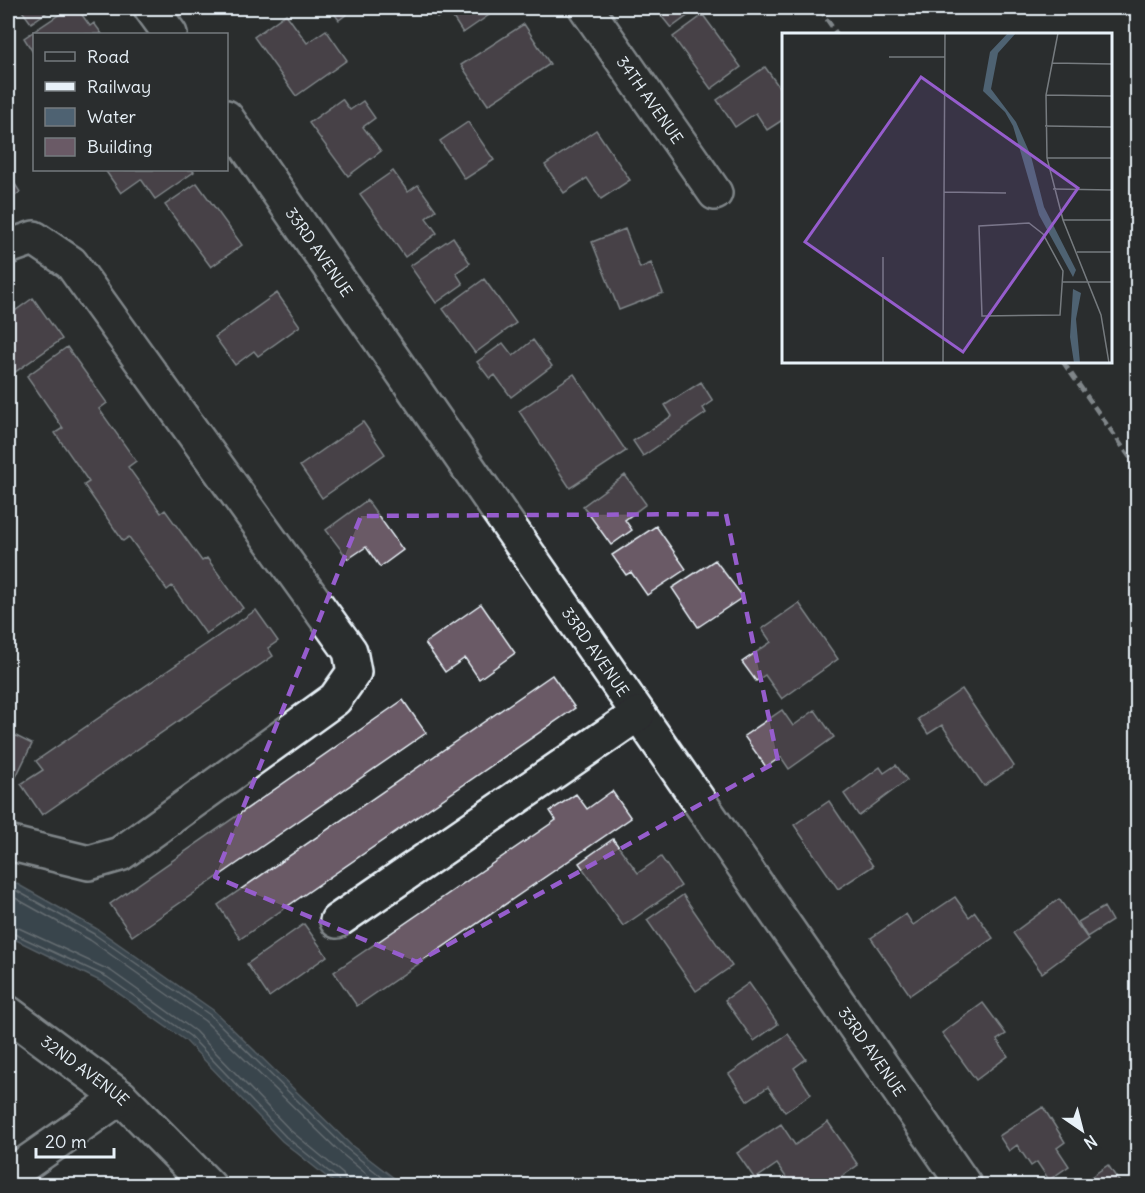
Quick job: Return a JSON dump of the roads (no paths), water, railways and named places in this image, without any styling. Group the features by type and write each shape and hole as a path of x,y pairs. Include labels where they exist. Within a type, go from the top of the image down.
{"street":[{"path":"151,8 169,33"},
{"name":"34TH AVENUE","path":"586,8 715,193"},
{"name":"33RD AVENUE","path":"228,120 965,1185"},
{"path":"8,247 34,238 71,263 350,651 354,672 335,699 120,854 89,863 8,843"},
{"path":"337,921 638,714"},
{"name":"32ND AVENUE","path":"8,1014 121,1097 209,1185"},
{"path":"8,1176 121,1097"}],"water":[{"path":"8,879 97,929 213,1010 351,1145 403,1185 337,1185 282,1141 186,1041 104,983 8,936"}],"railway":[{"path":"819,8 836,33"},
{"path":"1064,363 1138,469"}]}
